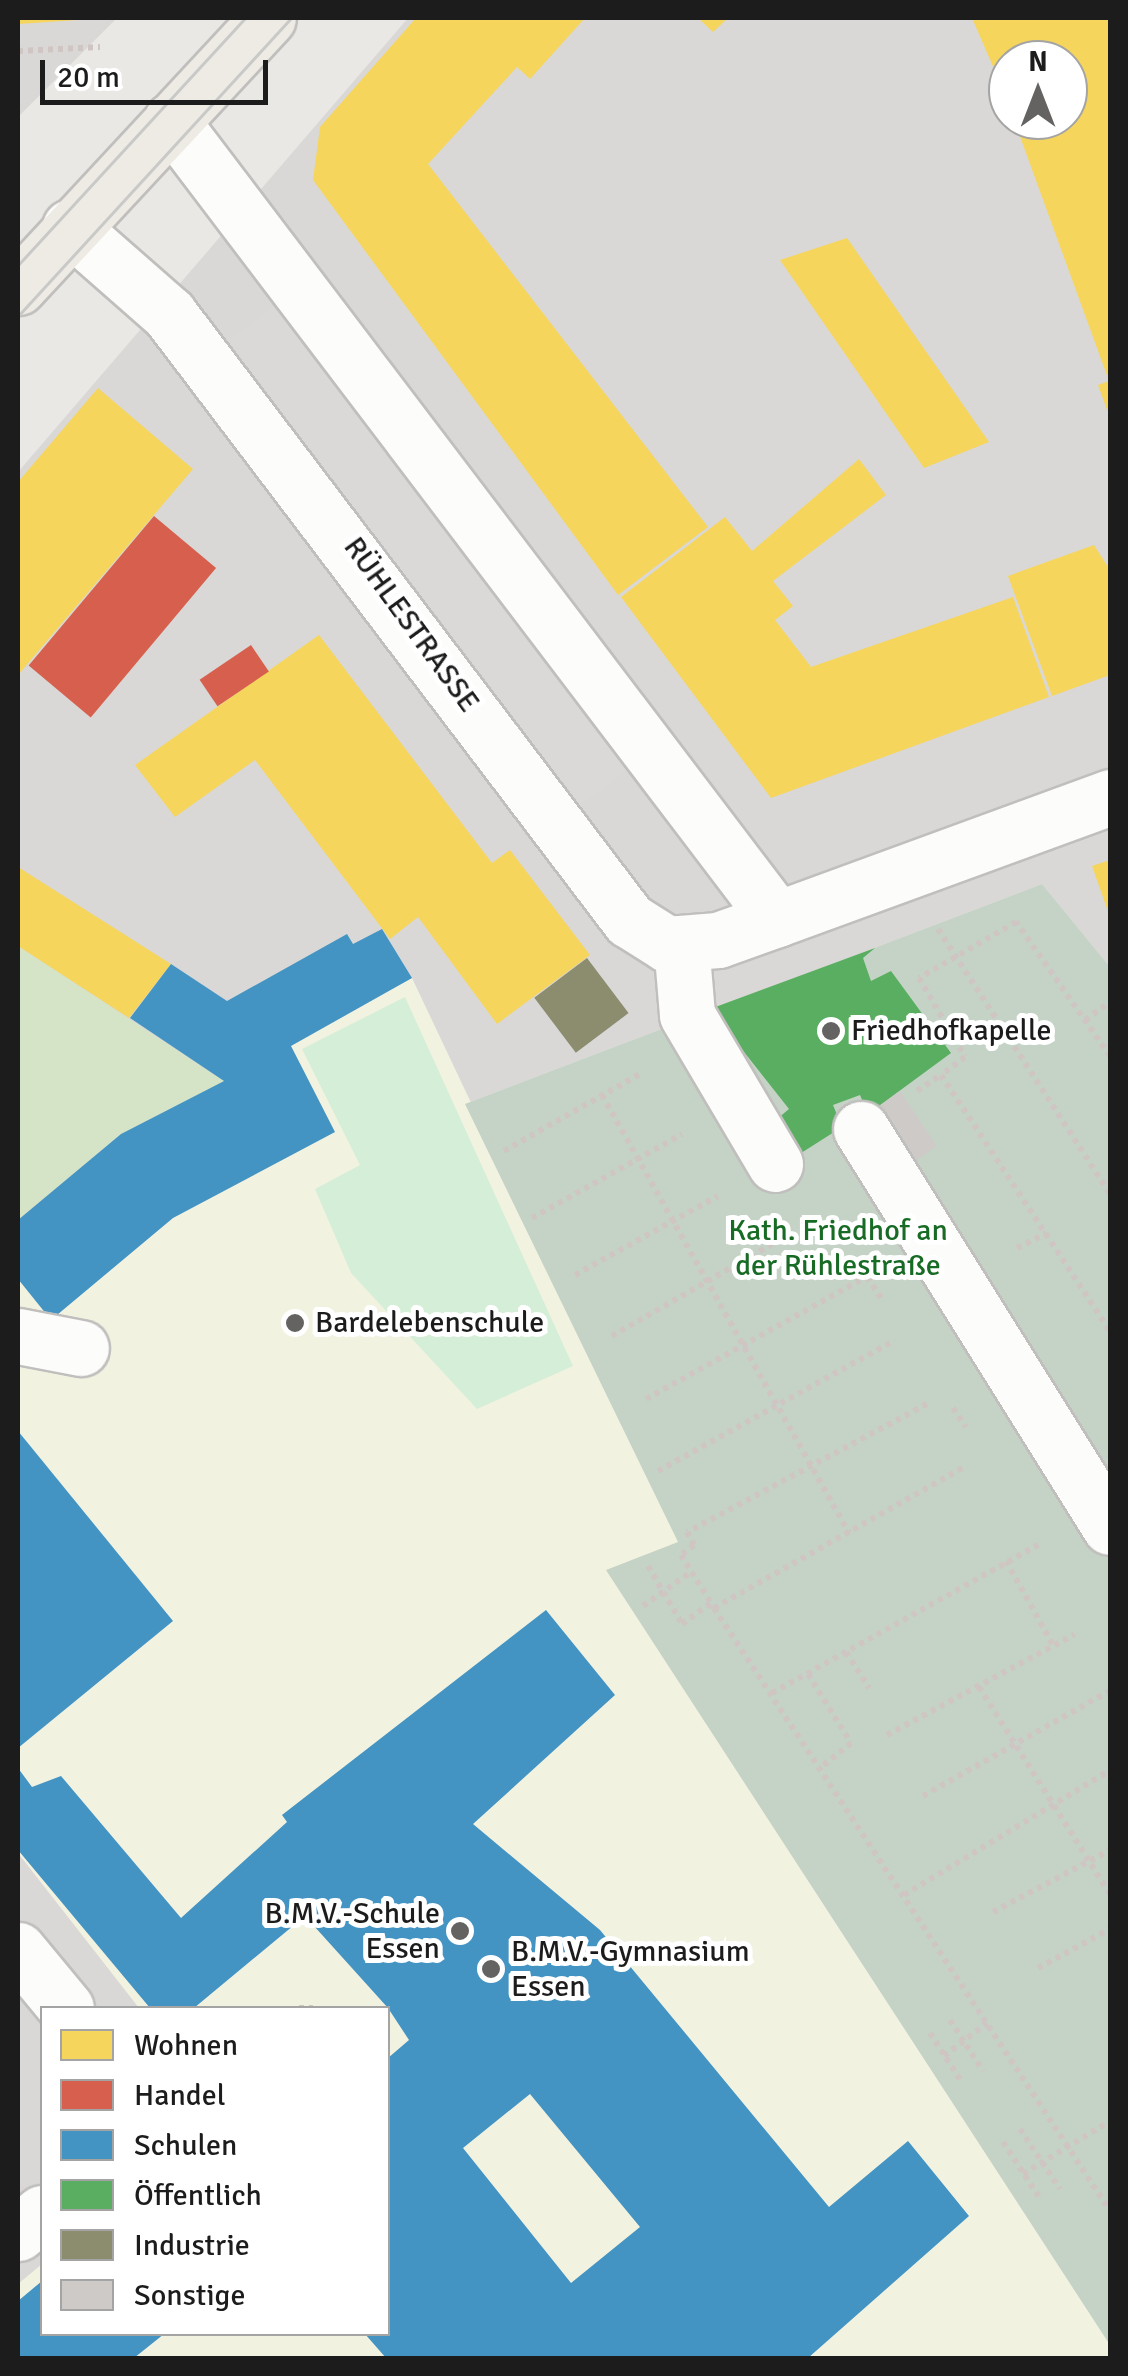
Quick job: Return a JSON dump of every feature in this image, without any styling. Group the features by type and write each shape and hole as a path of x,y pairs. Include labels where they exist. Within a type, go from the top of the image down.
{"main road":[{"path":"18,287 268,18"}],"street":[{"path":"171,121 777,918"},
{"name":"RÜHLESTRASSE","path":"70,228 169,314 629,920 666,944 681,943"},
{"path":"776,1164 687,1015 681,943 777,918 1110,797"},
{"path":"883,1115 931,1241 1106,1519"},
{"path":"18,1336 81,1348"},
{"path":"18,1950 64,2006"},
{"path":"18,2233 40,2215"}],"path":[{"path":"18,52 100,47"},
{"path":"883,1115 965,1057 919,978 1016,922 1110,1056"},
{"path":"935,924 952,960 1110,1194"},
{"path":"1085,1020 1110,1002"},
{"path":"504,1151 661,1062"},
{"path":"940,1075 1110,1331"},
{"path":"602,1095 849,1534"},
{"path":"532,1218 639,1157"},
{"path":"575,1276 674,1221"},
{"path":"612,1336 802,1226"},
{"path":"646,1399 931,1241"},
{"path":"658,1471 780,1408 890,1343"},
{"path":"927,1404 814,1468 687,1532 694,1545 681,1555 1110,2212"},
{"path":"648,1566 682,1624 964,1467"},
{"path":"772,1694 1006,1561 1106,1519"},
{"path":"1006,1561 1053,1645"},
{"path":"643,1606 691,1572"},
{"path":"886,1735 1075,1634"},
{"path":"846,1652 869,1688"},
{"path":"808,1674 851,1743 821,1767"},
{"path":"979,1687 1056,1802 1110,1894"},
{"path":"923,1796 1109,1691"},
{"path":"904,1896 1110,1770"},
{"path":"993,1912 1110,1850"},
{"path":"1038,1968 1110,1928"},
{"path":"950,2020 982,2071"},
{"path":"944,2056 987,2022"},
{"path":"930,2033 961,2081"},
{"path":"1023,2174 1110,2121"},
{"path":"1020,2129 1060,2189"},
{"path":"1003,2142 1041,2200"}],"shaded area":[{"path":"18,18 117,18 18,117"},
{"path":"408,18 1110,18 1110,967 1042,884 465,1104 623,1427 607,1571 1110,2358 18,2358 18,472"},
{"path":"278,304 628,769 576,809 225,344"},
{"path":"412,978 679,1542 607,1571 1110,2345 1110,2358 18,2358 18,2284 40,2266 40,2336 390,2336 390,2006 137,2006 18,1853 18,1220 121,1134"}],"green space":[{"name":"Kath. Friedhof an der Rühlestraße","path":"1042,884 1110,967 1110,2345 606,1570 678,1542 465,1104"},
{"path":"18,946 224,1081 121,1134 18,1220"},
{"path":"405,997 573,1366 477,1409 351,1273 315,1189 360,1165 302,1049"}],"building: Wohnen":[{"path":"18,18 107,18 18,24"},
{"path":"416,18 585,18 530,79 517,67 428,164 708,527 618,595 313,180 320,127"},
{"path":"698,18 728,18 713,32"},
{"path":"972,18 1110,18 1110,418 1098,385 1109,381 1021,140 1088,140 1088,40 988,40 988,55"},
{"path":"847,238 989,442 924,468 780,260"},
{"path":"98,388 193,469 18,675 18,482"},
{"path":"859,459 886,495 773,581 793,606 775,620 811,667 1013,597 1049,697 771,798 621,597 725,517 752,551"},
{"path":"1094,545 1110,570 1110,675 1052,696 1008,576"},
{"path":"319,635 492,863 510,850 590,955 497,1024 418,917 390,939 255,760 175,817 135,765"},
{"path":"1110,860 1110,917 1092,866"},
{"path":"18,867 171,964 129,1018 18,946"}],"building: Handel":[{"path":"154,516 216,568 91,717 29,665"},
{"path":"251,645 269,672 217,706 200,680"}],"building: Schulen":[{"path":"382,929 412,978 291,1046 335,1132 173,1218 51,1320 18,1279 18,1220 121,1134 224,1081 130,1018 171,964 227,1001 347,934 353,944"},
{"path":"18,1431 173,1621 18,1748"},
{"name":"B.M.V.-Gymnasium Essen","path":"546,1610 615,1695 473,1824 600,1930 829,2207 908,2141 969,2216 808,2358 386,2358 367,2336 390,2336 390,2056 409,2040 390,2006 305,1916 196,2006 148,2006 18,1850 18,1768 32,1787 61,1776 181,1918 287,1822 282,1815","holes":["530,2094 640,2227 571,2283 463,2148"]},
{"path":"40,2283 40,2336 162,2336 134,2358 18,2358 18,2301"}],"building: Öffentlich":[{"name":"Friedhofkapelle","path":"875,948 863,958 871,981 891,971 951,1053 868,1114 860,1095 833,1105 842,1127 798,1155 771,1124 789,1109 710,1009"}],"building: Industrie":[{"path":"587,958 629,1013 576,1053 534,998"}],"building: Sonstige":[{"path":"900,1091 937,1146 902,1170 871,1112"}],"tram line":[{"path":"18,265 245,18"},
{"path":"18,316 291,18"}],"place":[{"name":"Friedhofkapelle","path":"831,1031"},
{"name":"Bardelebenschule","path":"295,1323"},
{"name":"B.M.V.-Schule Essen","path":"460,1931"},
{"name":"B.M.V.-Gymnasium Essen","path":"491,1969"}]}
